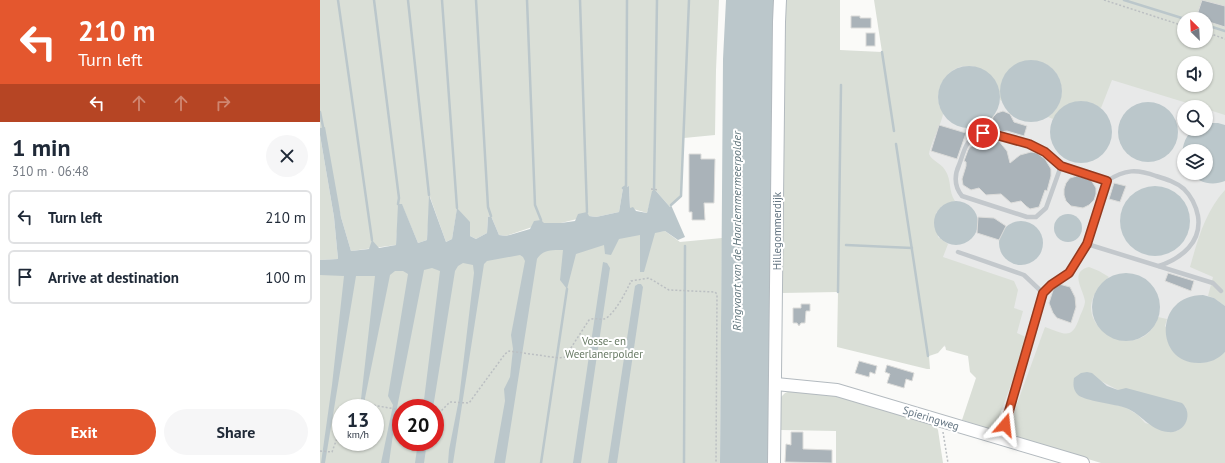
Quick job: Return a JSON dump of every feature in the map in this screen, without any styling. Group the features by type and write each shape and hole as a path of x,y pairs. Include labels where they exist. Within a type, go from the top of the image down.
{"street":[{"name":"Hillegommerdijk","path":"774,463 780,0"},
{"name":"Spieringweg","path":"776,384 837,390 1083,463"}],"lane":[{"path":"1061,166 1046,208 1036,217 1027,217 962,196 956,185 955,179 956,170 967,144 976,135 989,133 1029,144 1045,152 1061,166 1107,181"},
{"path":"1001,438 1043,293 1051,285 1069,273 1087,244 1107,181 1121,173 1141,171 1168,180 1184,190 1194,204 1199,223 1198,231 1194,240 1183,254 1176,259 1159,266"},
{"path":"1087,244 1213,283 1221,291"},
{"path":"958,252 1024,275 1043,293"}],"path":[{"path":"1104,0 1177,24"},
{"path":"1213,34 1225,38"},
{"path":"651,189 658,190"},
{"path":"444,408 450,402 464,404 469,403 505,354 511,351 559,358 565,357 589,320 593,318 603,319 609,316 631,281 650,278 669,290 715,292 717,294 716,463"},
{"name":"Spieringweg","path":"944,436 948,463"},
{"path":"320,451 332,451"}],"shaded area":[{"path":"886,4 1190,100 1177,100 1177,136 1213,136 1213,107 1225,111 1225,459 1161,463 985,404 999,366 932,342"}],"green space":[{"path":"320,0 719,0 715,135 684,138 681,196 670,207 656,191 653,191 647,213 630,208 629,186 623,188 619,212 596,217 589,216 561,223 544,223 506,236 499,235 491,216 488,217 487,233 476,239 470,236 457,209 452,239 446,242 430,197 427,240 418,243 402,205 399,204 396,245 351,251 341,217 320,128"},
{"path":"785,0 840,0 840,50 882,52 874,0 1225,0 1225,115 1213,111 1213,100 1177,100 1112,80 1101,108 1088,102 1074,102 1062,108 1053,119 1048,117 1059,103 1061,87 1059,79 1049,66 1037,61 1017,66 1007,73 1002,82 1002,101 1000,100 999,89 994,80 987,73 978,68 969,66 959,67 950,72 941,84 938,97 940,107 943,112 929,154 947,174 951,193 955,201 942,206 936,213 938,237 948,244 943,257 1014,281 1018,290 1014,308 1023,311 1017,333 1028,338 994,431 962,420 976,378 970,372 968,356 946,350 945,345 938,353 929,356 930,369 927,369 837,347 838,292 782,293"},
{"path":"320,135 334,217 338,259 320,260"},
{"path":"1225,190 1225,306 1214,298 1208,296 1213,277 1190,267 1199,236 1207,217 1218,198"},
{"name":"Vosse- en Weerlanerpolder","path":"665,231 680,242 722,238 720,463 320,463 320,267"},
{"path":"1089,267 1109,277 1099,288 1092,302 1092,316 1099,327 1110,336 1123,340 1137,339 1149,332 1158,317 1167,319 1165,326 1196,363 1208,362 1225,352 1225,463 1101,463 1006,434 1045,327 1067,334 1074,329 1077,324 1085,303 1078,277 1083,269","holes":["1101,381 1118,390 1185,406 1187,414 1185,423 1177,431 1145,423 1138,415 1125,407 1081,397"]},
{"path":"793,390 842,395 935,425 938,430 943,463 836,463 836,431 781,430 781,397 785,393"}],"water":[{"name":"Ringvaart van de Haarlemmermeerpolder","path":"726,0 775,0 773,38 770,463 720,463 723,59"},
{"path":"1031,60 1043,63 1053,69 1059,79 1062,91 1059,103 1053,113 1043,119 1031,122 1019,119 1009,113 1003,103 1000,91 1003,79 1009,69 1019,63"},
{"path":"969,66 981,69 991,75 997,85 1000,97 997,109 991,119 981,125 969,128 957,125 947,119 941,109 938,97 941,85 947,75 957,69"},
{"path":"1081,101 1093,104 1103,110 1109,120 1112,132 1109,144 1103,154 1093,160 1081,163 1069,160 1059,154 1053,144 1050,132 1053,120 1059,110 1069,104"},
{"path":"1142,102 1154,102 1160,104 1170,110 1176,120 1178,138 1176,144 1170,154 1160,160 1154,162 1142,162 1136,160 1126,154 1120,144 1118,138 1118,126 1120,120 1126,110 1136,104"},
{"path":"1213,123 1225,125 1225,181 1220,183 1206,183 1200,180 1213,180 1213,144 1184,144 1188,136 1213,136"},
{"path":"325,127 341,217 351,251 369,249 372,240 379,248 396,245 398,204 402,204 418,243 427,240 429,195 446,242 452,239 457,208 470,222 470,236 476,239 487,233 488,217 491,216 499,235 506,236 530,229 534,221 541,220 544,223 561,223 575,221 578,214 587,212 589,216 596,217 619,212 623,188 629,186 630,208 633,207 636,211 647,213 652,191 656,191 670,207 671,205 685,237 678,240 665,231 655,233 644,272 640,272 640,235 619,239 611,255 605,254 604,245 576,254 567,289 560,280 563,250 552,250 542,253 537,259 505,463 494,463 505,401 504,389 510,377 513,349 511,335 525,261 520,255 487,261 484,264 453,463 448,463 449,450 459,399 474,273 473,265 463,263 458,266 455,271 434,399 424,399 440,271 432,268 424,270 399,399 392,399 392,403 388,396 408,274 403,271 395,271 390,275 365,399 361,399 375,276 356,276 336,399 332,399 332,421 325,463 321,463 332,385 344,276 320,275 320,260 338,259 334,217 320,128"},
{"path":"1155,186 1174,192 1184,202 1190,221 1184,240 1174,250 1155,256 1136,250 1126,240 1120,221 1126,202 1136,192"},
{"path":"960,201 972,207 977,215 977,231 972,239 964,244 952,245 940,239 935,231 934,219 940,207 948,202"},
{"path":"1068,214 1078,218 1082,228 1078,238 1068,242 1058,238 1054,228 1058,218"},
{"path":"1025,221 1037,227 1042,235 1042,251 1037,259 1029,264 1017,265 1005,259 1000,251 999,239 1005,227 1013,222"},
{"path":"603,262 607,263 610,268 581,463 573,463"},
{"path":"1126,273 1139,276 1150,283 1157,294 1160,307 1157,320 1150,331 1139,338 1126,341 1113,338 1102,331 1095,320 1092,307 1095,294 1102,283 1113,276"},
{"path":"641,284 643,287 617,463 608,463 635,286"},
{"path":"1203,295 1214,298 1225,306 1225,352 1220,357 1207,362 1200,363 1185,361 1174,353 1168,342 1166,330 1168,317 1175,306 1187,298"},
{"path":"1081,373 1092,373 1107,386 1118,390 1126,388 1182,403 1186,407 1186,422 1183,427 1174,432 1161,431 1126,408 1081,397 1074,389 1074,378"},
{"path":"392,410 392,442 389,463 381,463"},
{"path":"417,451 426,451 424,463 415,463"}],"building":[{"path":"1202,0 1225,6 1225,27 1213,23 1213,12 1198,12"},
{"path":"851,16 871,18 871,28 851,28"},
{"path":"866,33 875,33 875,46 866,46"},
{"path":"1003,111 1010,114 1014,122 1027,126 1024,136 1007,131 999,132 995,128 992,123 993,117 997,113"},
{"path":"939,125 966,133 957,159 931,151"},
{"path":"986,139 998,140 1007,151 1010,163 1020,155 1031,152 1037,153 1045,159 1051,169 1051,176 1047,191 1045,190 1039,207 1030,209 1021,201 1011,203 1001,194 986,195 979,188 971,190 963,185 962,179 966,166 966,162 964,161 968,150 970,147"},
{"path":"689,154 701,154 701,159 715,159 714,203 704,203 705,220 692,220 692,212 689,212"},
{"path":"1077,176 1091,180 1096,188 1094,200 1083,208 1071,206 1066,201 1064,195 1066,183 1070,178"},
{"path":"1114,183 1126,186 1120,202 1109,199"},
{"path":"978,217 994,218 1006,226 999,240 977,233"},
{"path":"1168,273 1194,281 1191,291 1165,281"},
{"path":"1059,284 1070,287 1075,297 1076,307 1071,323 1057,318 1049,303 1054,287"},
{"path":"801,304 810,304 810,311 806,311 805,323 801,323 799,326 797,323 793,323 793,308 801,308"},
{"path":"859,361 877,366 875,374 870,372 869,377 855,373"},
{"path":"887,365 914,373 912,381 906,379 904,388 887,383 890,374 885,372"},
{"path":"791,432 803,432 803,449 832,450 832,463 785,462 786,444 791,445"}],"waterway":[{"path":"338,0 372,240"},
{"path":"374,0 399,198 398,204"},
{"path":"408,0 429,195"},
{"path":"442,0 457,208"},
{"path":"476,0 488,207 491,216"},
{"path":"527,0 535,205 541,220"},
{"path":"580,0 587,212"},
{"path":"623,188 626,186 627,0"},
{"path":"654,191 657,0"},
{"path":"671,205 681,196 689,0"},
{"path":"1124,0 1177,17"},
{"path":"1213,27 1225,31"},
{"path":"882,52 894,131"},
{"path":"838,292 841,85"},
{"path":"320,112 323,127"},
{"path":"896,144 928,356"},
{"path":"846,245 912,248"},
{"path":"684,463 685,246"},
{"path":"541,463 567,289"}],"route":[{"path":"983,133 989,133 1029,144 1045,152 1061,166 1107,181 1087,244 1069,273 1051,285 1043,293 1005,425"}]}
